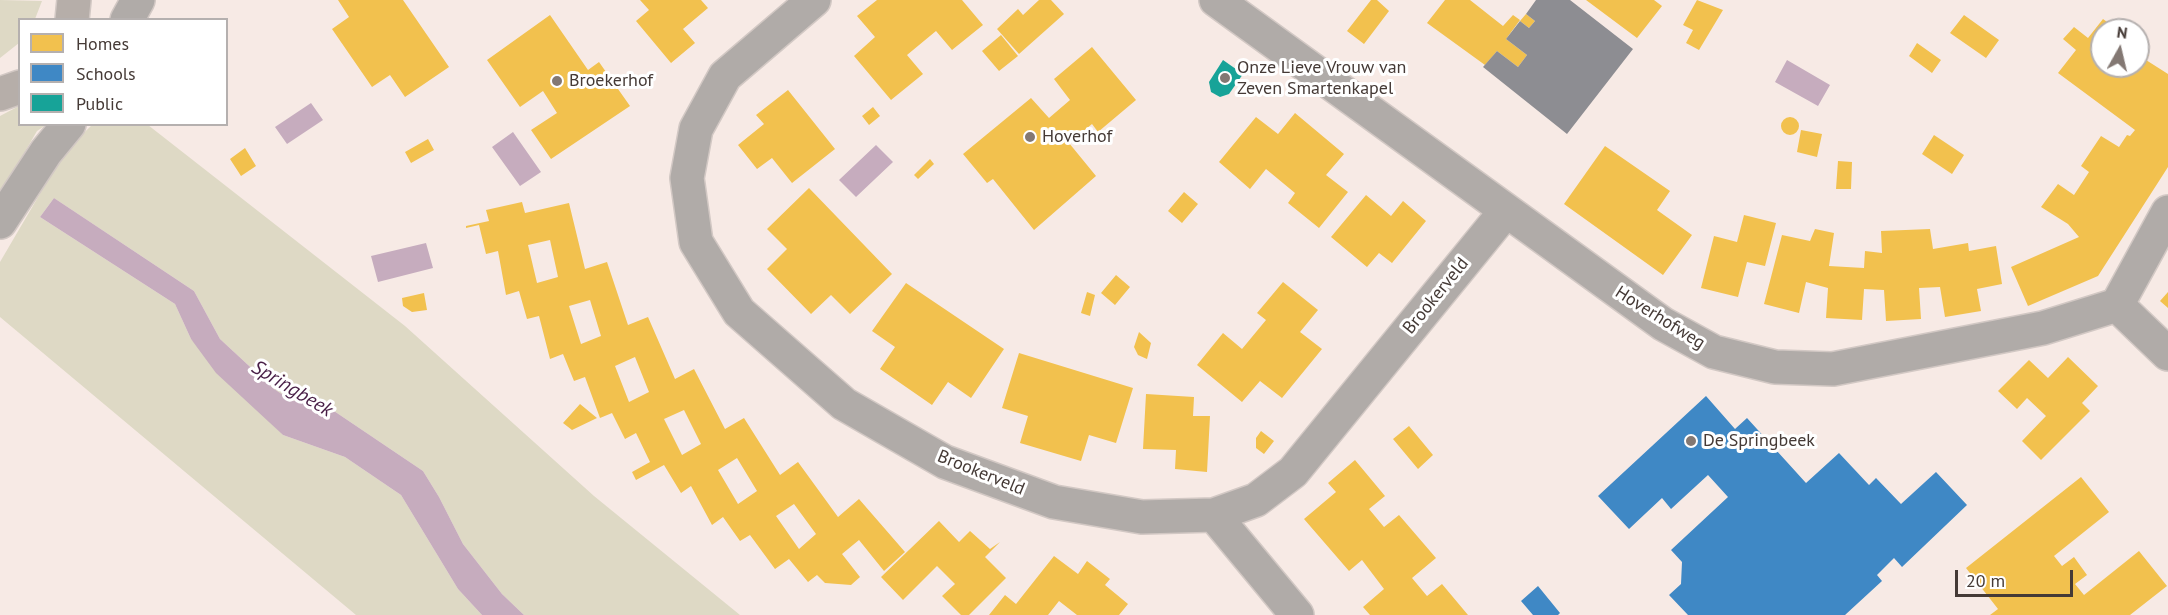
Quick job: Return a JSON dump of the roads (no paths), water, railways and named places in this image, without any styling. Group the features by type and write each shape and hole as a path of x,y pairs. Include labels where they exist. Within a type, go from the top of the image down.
{"main road":[{"path":"72,18 74,0"},
{"path":"0,94 18,88"}],"street":[{"path":"128,18 138,0"},
{"name":"Brookerveld","path":"814,0 725,76 696,129 687,178 696,242 739,312 844,404 945,462 1054,502 1142,517 1214,515 1256,500 1293,472 1505,212"},
{"name":"Hoverhofweg","path":"1216,0 1505,212 1663,324 1714,352 1775,367 1833,369 2043,327 2117,305"},
{"path":"0,222 46,152 67,126"},
{"path":"2168,212 2117,305 2168,354"},
{"path":"1214,515 1298,615"}],"place":[{"name":"Onze Lieve Vrouw van Zeven Smartenkapel","path":"1225,78"},
{"name":"Broekerhof","path":"557,81"},
{"name":"Hoverhof","path":"1030,137"},
{"name":"De Springbeek","path":"1691,441"}],"water label":[{"name":"Springbeek","path":"292,389"}]}
